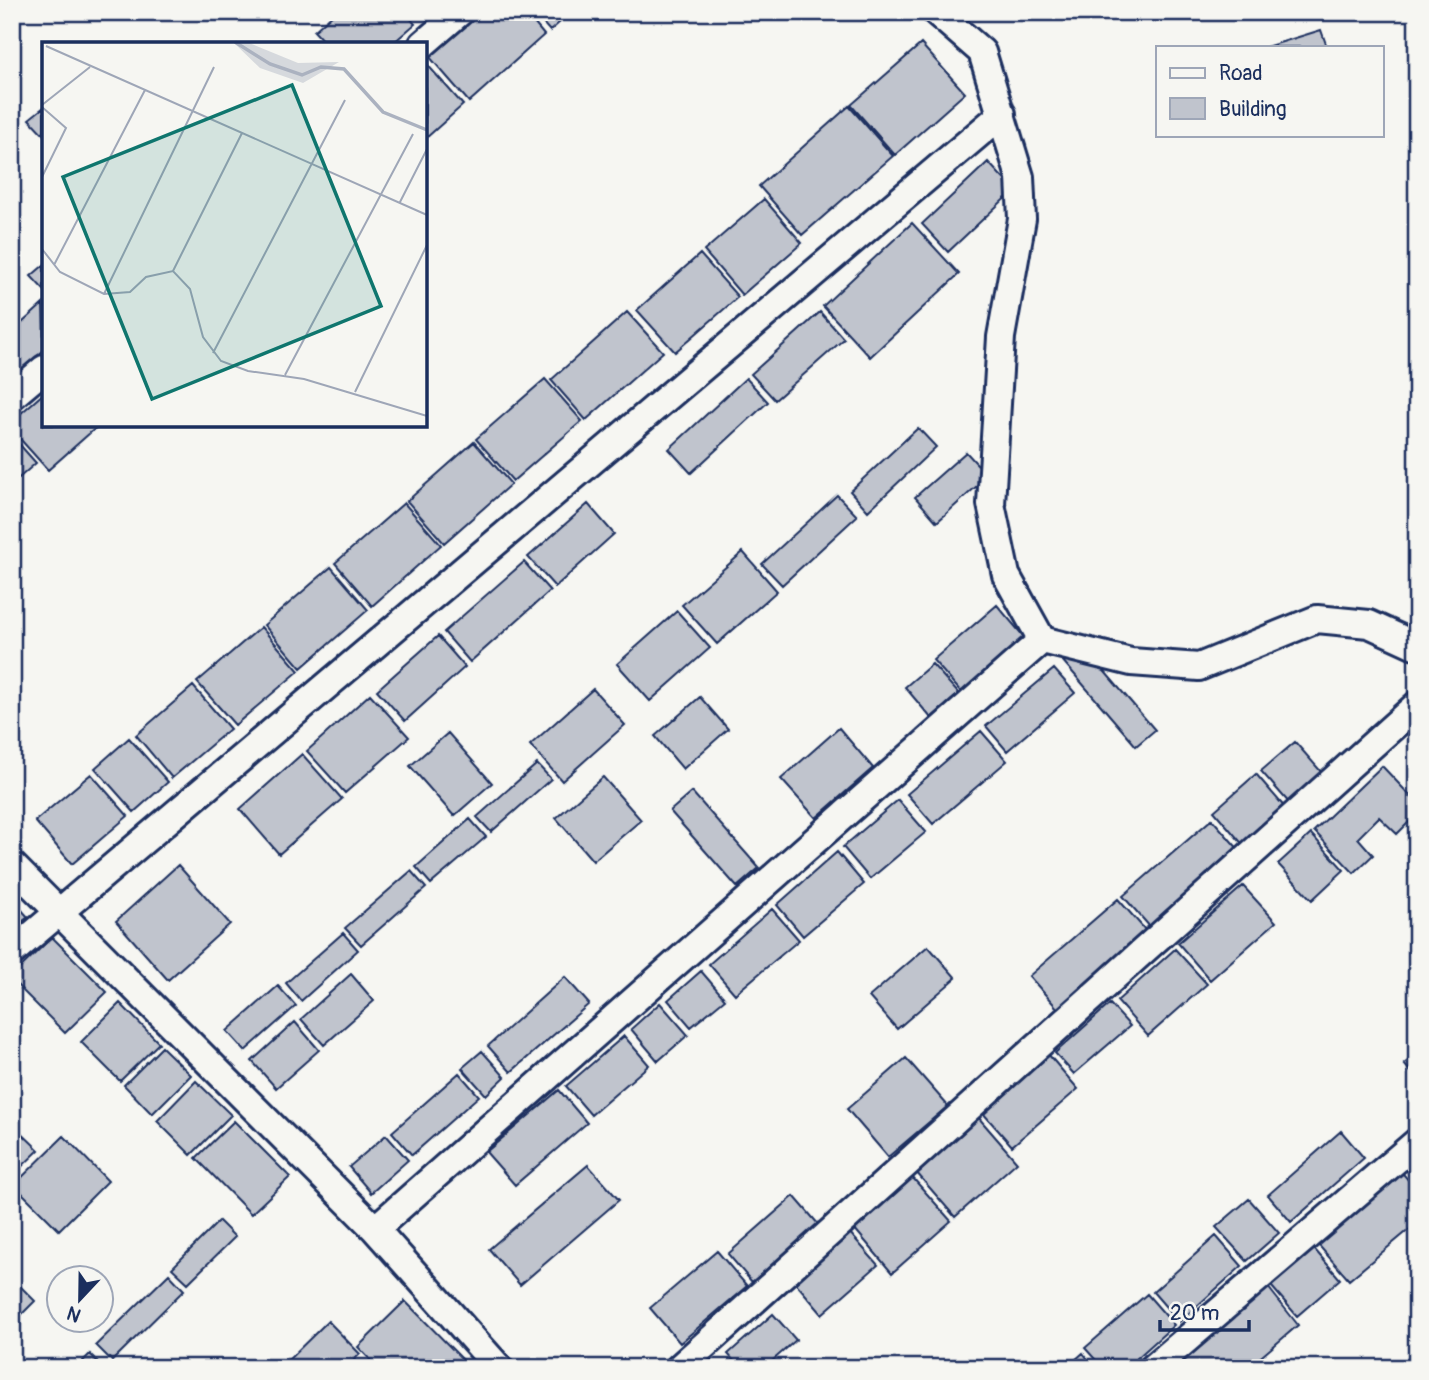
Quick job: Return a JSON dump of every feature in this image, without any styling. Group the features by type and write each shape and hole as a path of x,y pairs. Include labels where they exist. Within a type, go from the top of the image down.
{"street":[{"path":"425,42 460,12"},
{"path":"936,12 982,52 1020,177 1022,219 1001,337 991,503 1006,575 1042,640 1131,662 1199,667 1317,619 1369,624 1417,646"},
{"path":"12,952 1002,114"},
{"path":"12,396 42,371"},
{"path":"375,1229 1042,640"},
{"path":"679,1368 1417,705"},
{"path":"12,865 375,1229 499,1368"},
{"path":"1153,1368 1417,1142"}],"building":[{"path":"335,12 405,12 415,24 394,42 324,42 314,31"},
{"path":"477,12 525,12 544,35 469,102 428,55"},
{"path":"533,12 571,12 550,31"},
{"path":"1321,30 1327,46 1269,46"},
{"path":"921,44 965,93 895,155 851,105"},
{"path":"427,64 463,105 427,137"},
{"path":"849,106 893,156 802,235 759,186"},
{"path":"42,109 42,133 29,119"},
{"path":"988,162 1014,190 948,252 922,224"},
{"path":"764,199 802,243 742,295 704,251"},
{"path":"912,223 959,274 870,357 823,306"},
{"path":"700,254 738,297 675,352 637,310"},
{"path":"42,267 42,288 31,276"},
{"path":"42,305 42,352 12,378 12,332"},
{"path":"627,312 663,352 586,420 551,380"},
{"path":"820,312 844,339 775,400 751,374"},
{"path":"746,378 768,402 691,473 669,449"},
{"path":"545,379 582,421 513,481 476,439"},
{"path":"42,395 42,427 97,427 48,470 12,430 12,421"},
{"path":"918,428 936,447 868,511 850,491"},
{"path":"12,436 36,463 12,484"},
{"path":"474,442 511,484 444,543 407,501"},
{"path":"966,452 988,476 937,522 915,497"},
{"path":"837,495 857,516 782,585 762,564"},
{"path":"404,503 441,545 372,606 335,563"},
{"path":"588,504 614,534 555,587 528,557"},
{"path":"743,552 777,591 717,644 682,605"},
{"path":"524,562 550,591 470,662 444,632"},
{"path":"331,567 368,610 301,668 264,625"},
{"path":"997,605 1025,638 962,693 933,660"},
{"path":"677,611 710,648 650,701 617,664"},
{"path":"261,627 299,671 235,725 197,682"},
{"path":"438,636 465,667 405,721 377,690"},
{"path":"1081,644 1155,730 1136,746 1062,660"},
{"path":"932,664 959,694 931,718 905,687"},
{"path":"1054,669 1075,693 1007,751 986,726"},
{"path":"193,686 230,729 172,778 136,735"},
{"path":"593,689 625,725 562,781 530,745"},
{"path":"370,694 409,737 345,793 307,751"},
{"path":"700,697 728,729 683,769 655,736"},
{"path":"839,728 873,768 816,818 781,779"},
{"path":"981,731 1007,761 933,824 907,794"},
{"path":"448,733 492,783 454,816 410,766"},
{"path":"129,738 168,782 134,812 95,768"},
{"path":"1295,742 1324,775 1291,805 1261,771"},
{"path":"302,754 342,799 279,854 240,809"},
{"path":"537,764 551,779 491,832 477,817"},
{"path":"1382,766 1417,803 1417,814 1397,834 1379,817 1358,838 1373,855 1354,873 1314,831"},
{"path":"91,774 128,816 72,864 35,821"},
{"path":"1256,774 1287,810 1245,847 1214,811"},
{"path":"603,777 641,820 593,861 556,818"},
{"path":"692,792 759,868 737,887 670,811"},
{"path":"898,800 926,832 870,879 843,847"},
{"path":"470,819 486,837 431,884 416,867"},
{"path":"1212,819 1240,851 1151,928 1123,896"},
{"path":"1311,834 1344,870 1312,900 1278,864"},
{"path":"837,852 864,884 803,936 777,905"},
{"path":"178,865 230,924 168,980 116,921"},
{"path":"411,871 426,888 361,945 345,928"},
{"path":"1243,886 1276,922 1210,980 1178,943"},
{"path":"12,899 28,917 12,930"},
{"path":"1118,899 1147,932 1058,1009 1029,976"},
{"path":"772,909 799,940 735,994 709,964"},
{"path":"343,933 358,950 301,1001 286,983"},
{"path":"52,937 107,992 65,1033 12,980 12,976"},
{"path":"928,946 956,978 897,1029 869,997"},
{"path":"1175,949 1207,984 1148,1036 1117,1001"},
{"path":"701,971 725,999 691,1027 668,1000"},
{"path":"351,974 374,1001 324,1045 301,1019"},
{"path":"565,977 589,1004 511,1072 488,1046"},
{"path":"278,986 296,1006 245,1051 227,1031"},
{"path":"120,1003 159,1043 120,1081 81,1042"},
{"path":"660,1003 688,1035 658,1061 631,1029"},
{"path":"1110,1004 1130,1026 1074,1074 1055,1053"},
{"path":"295,1022 319,1050 276,1088 252,1061"},
{"path":"624,1036 649,1065 591,1115 566,1086"},
{"path":"162,1047 191,1075 152,1114 124,1085"},
{"path":"482,1051 505,1077 486,1095 462,1068"},
{"path":"1417,1053 1417,1079 1404,1064"},
{"path":"1048,1054 1078,1089 1012,1146 982,1112"},
{"path":"906,1058 948,1106 888,1157 847,1109"},
{"path":"459,1073 479,1096 412,1155 392,1132"},
{"path":"196,1081 231,1115 191,1155 157,1121"},
{"path":"559,1090 587,1123 515,1185 486,1152"},
{"path":"978,1117 1017,1162 955,1217 916,1172"},
{"path":"234,1121 290,1177 251,1214 196,1158"},
{"path":"12,1124 39,1150 12,1176"},
{"path":"1341,1131 1364,1158 1291,1222 1268,1195"},
{"path":"386,1135 408,1160 371,1193 349,1167"},
{"path":"64,1136 108,1181 59,1230 14,1185"},
{"path":"1417,1152 1417,1183 1402,1165"},
{"path":"588,1165 619,1200 520,1285 489,1249"},
{"path":"1398,1168 1417,1190 1417,1223 1349,1280 1314,1240"},
{"path":"912,1177 951,1221 892,1273 854,1228"},
{"path":"794,1196 819,1225 752,1282 728,1254"},
{"path":"1249,1199 1279,1233 1247,1261 1216,1227"},
{"path":"219,1221 235,1237 188,1283 172,1268"},
{"path":"849,1232 878,1265 822,1314 794,1281"},
{"path":"1216,1236 1242,1266 1179,1322 1153,1292"},
{"path":"1309,1243 1340,1279 1297,1316 1266,1280"},
{"path":"717,1251 747,1286 680,1343 650,1308"},
{"path":"169,1274 184,1290 112,1361 96,1345 107,1334 116,1334 116,1326"},
{"path":"16,1282 35,1301 12,1324 12,1286"},
{"path":"1264,1282 1298,1325 1248,1368 1163,1368"},
{"path":"1147,1294 1174,1325 1126,1368 1103,1368 1085,1348"},
{"path":"405,1301 471,1368 378,1368 358,1347"},
{"path":"773,1314 796,1340 764,1368 740,1368 728,1354"},
{"path":"328,1321 360,1354 346,1368 280,1368"},
{"path":"1083,1353 1095,1368 1066,1368"},
{"path":"90,1354 104,1368 76,1368"}]}
